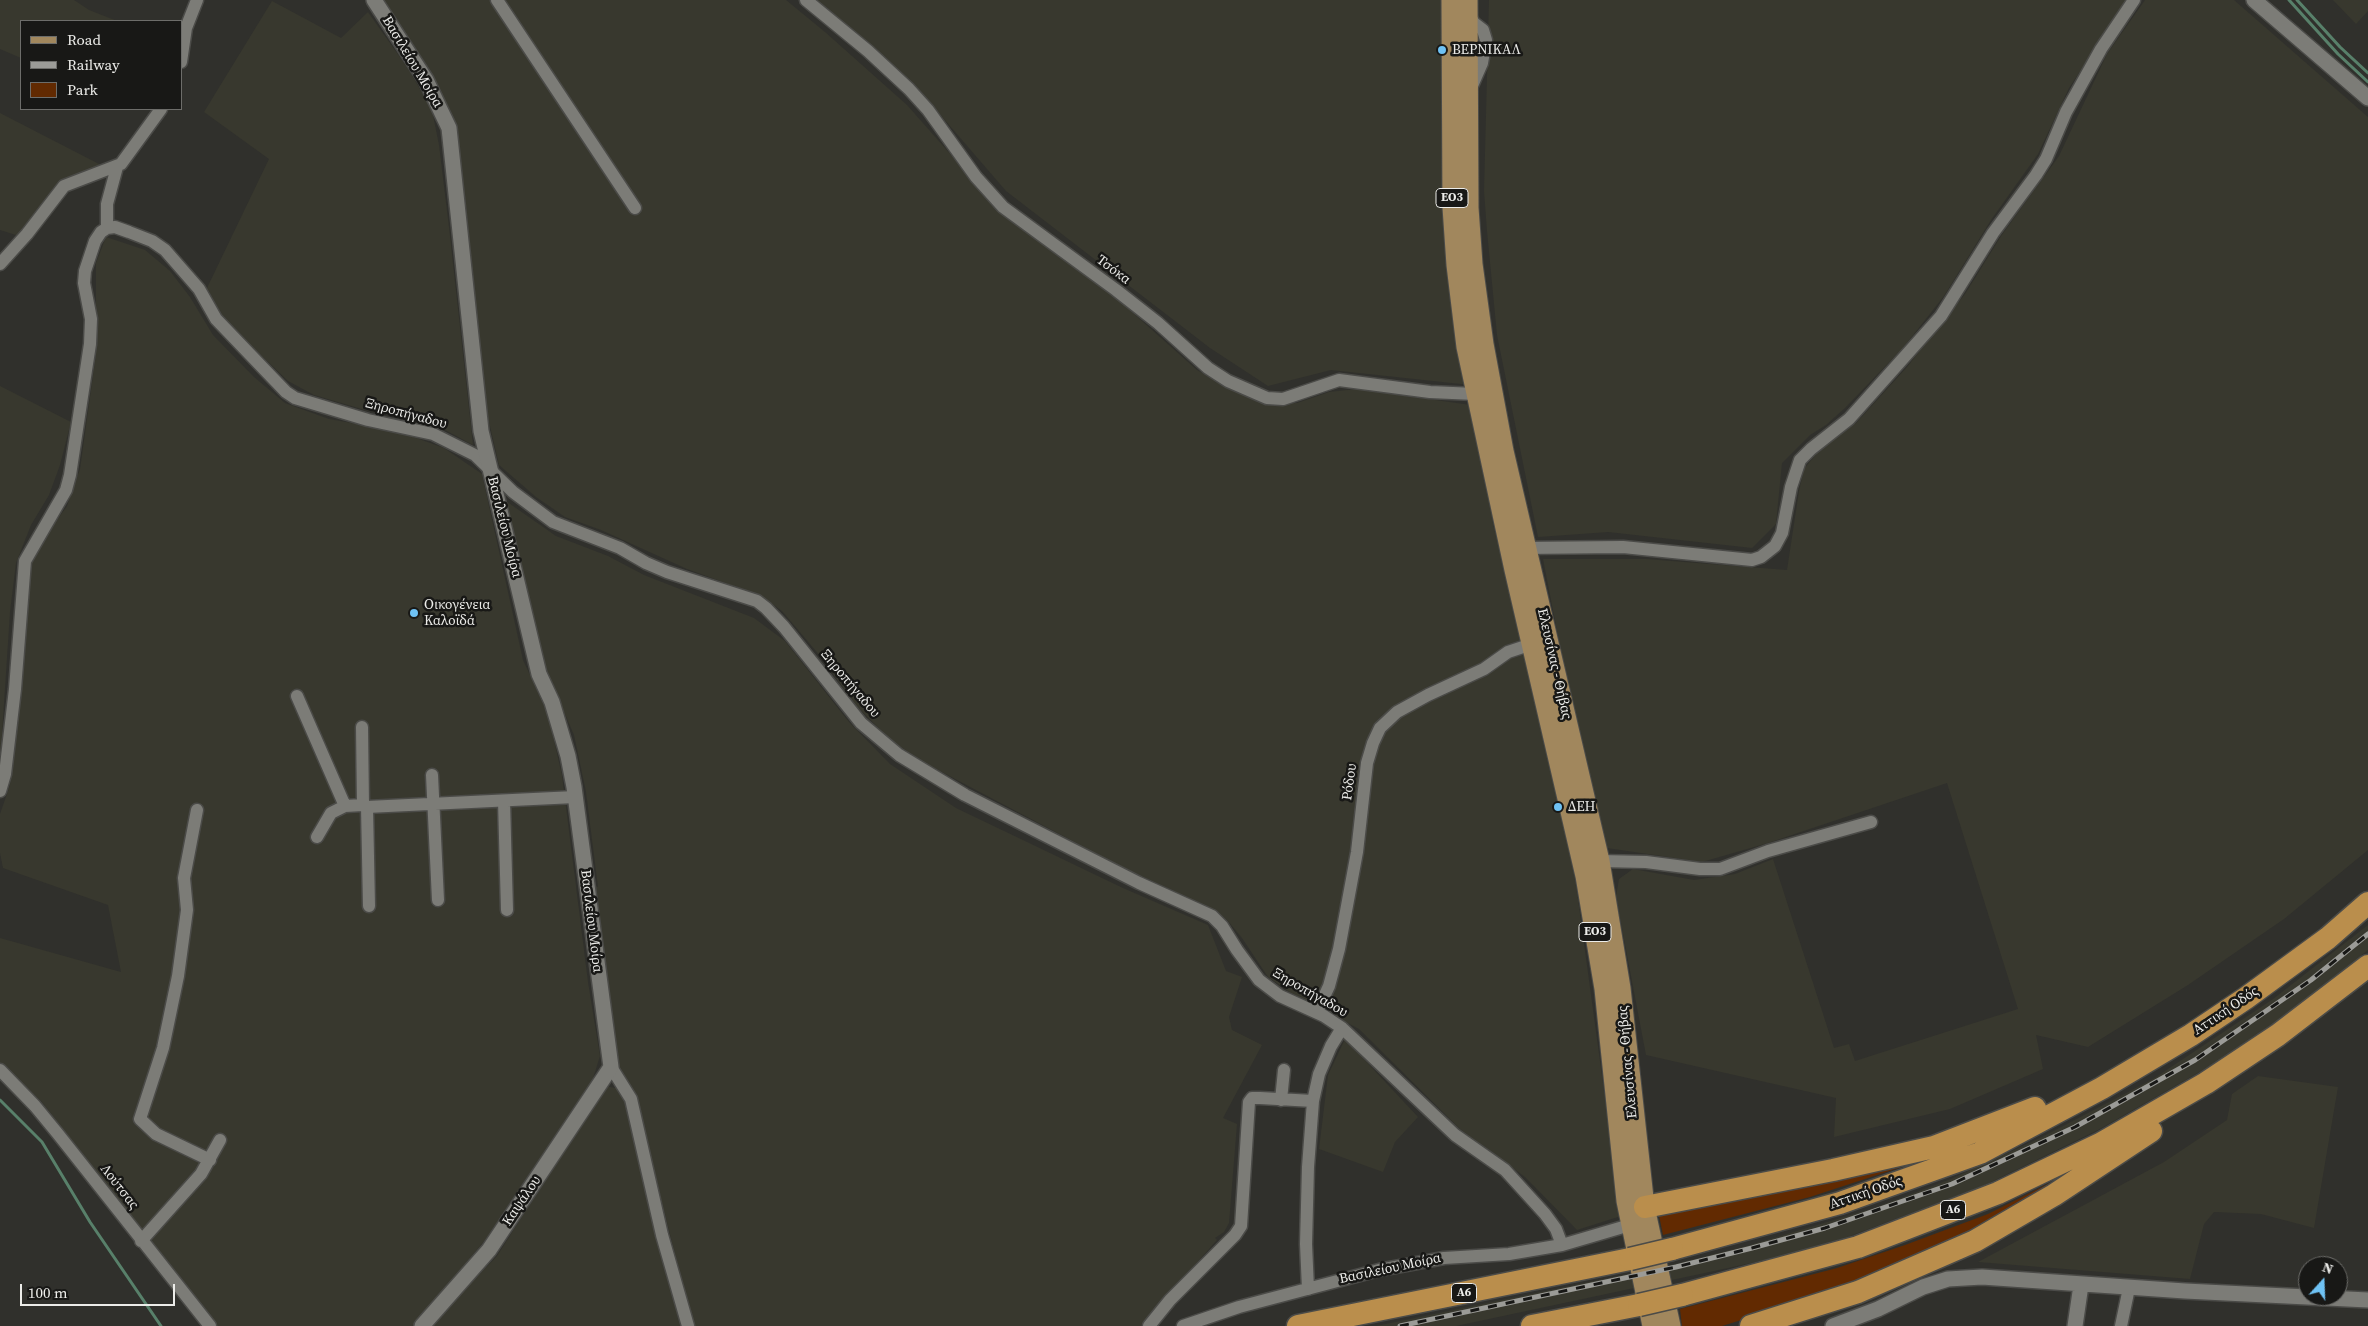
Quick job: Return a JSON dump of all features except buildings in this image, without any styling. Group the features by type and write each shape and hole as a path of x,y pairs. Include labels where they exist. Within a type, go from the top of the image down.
{"highway":[{"name":"Αττική Οδός","path":"1298,1326 1672,1249 1840,1203 1980,1153 2127,1074 2191,1036 2328,938 2368,903"},
{"name":"Α6","path":"1532,1326 1682,1295 1858,1247 1998,1193 2100,1144 2206,1083 2278,1035 2368,966"},
{"path":"1645,1206 1834,1170 1934,1147 2010,1119 2098,1080 2127,1074"},
{"path":"1752,1326 1858,1292 1975,1241 2054,1195 2145,1135 2184,1108 2206,1083"}],"main road":[{"name":"Ελευσίνας - Θήβας","path":"1451,0 1453,230 1461,313 1475,394 1518,548 1540,642 1600,861 1621,988 1634,1126 1645,1206 1671,1326"},
{"name":"Ελευσίνας - Θήβας","path":"1468,6 1469,208 1477,303 1504,452 1518,548"},
{"name":"Ελευσίνας - Θήβας","path":"1540,642 1595,934 1604,989 1622,1175 1630,1225 1652,1326"},
{"path":"1630,1225 1645,1206"}],"street":[{"path":"182,55 186,28 197,0"},
{"name":"Βασιλείου Μοίρα","path":"374,0 436,96 449,128 481,431 539,674 552,702 568,756 611,1067"},
{"path":"497,0 636,208"},
{"name":"Τσόκα","path":"806,0 868,51 909,89 928,110 976,177 1003,207 1116,290 1158,323 1208,368 1228,381 1258,394 1283,399 1339,380 1430,392 1475,394"},
{"path":"1518,548 1622,547 1752,560 1761,557 1775,546 1782,533 1790,487 1800,460 1849,419 1941,316 1994,233 2046,159 2066,112 2101,49 2134,0"},
{"path":"2254,0 2368,98"},
{"path":"0,791 5,774 13,706 25,561 66,490 70,474 90,344 91,319 84,283 85,270 95,241 101,232 107,228 107,204 117,167 130,153 160,110"},
{"path":"0,264 27,234 64,186 89,175 117,167"},
{"name":"Ξηροπήγαδου","path":"107,228 116,227 152,241 165,250 199,289 216,319 294,398 368,420 433,434 475,455 513,492 543,517 608,543 646,563 696,583 757,601 784,627 861,723 899,755 965,795 1139,883 1212,916 1222,926 1259,980 1280,996 1317,1012 1342,1028 1455,1135 1505,1170 1545,1214 1556,1229 1562,1245"},
{"name":"Ρόδου","path":"1317,1012 1329,986 1340,949 1357,852 1367,763 1380,728 1397,712 1428,695 1484,669 1508,652 1540,642"},
{"path":"297,696 345,806"},
{"path":"362,727 369,906"},
{"path":"432,776 438,900"},
{"path":"317,838 331,813 345,806 575,797"},
{"path":"504,801 507,910"},
{"path":"197,810 184,878 187,910 178,976 163,1048 140,1119 156,1134 210,1160"},
{"path":"1600,861 1646,862 1700,869 1720,869 1768,851 1871,822"},
{"path":"1308,1288 1306,1244 1308,1167 1313,1101 1322,1066 1330,1046 1342,1028"},
{"path":"611,1067 631,1099 662,1235 688,1326"},
{"name":"Καψάλου","path":"422,1326 489,1250 611,1067"},
{"name":"Λούτσας","path":"0,1070 35,1106 58,1134 210,1326"},
{"path":"1281,1100 1284,1070"},
{"path":"1149,1326 1170,1300 1239,1231 1242,1219 1249,1102 1252,1098 1313,1101"},
{"path":"142,1242 201,1174 220,1140"},
{"name":"Βασιλείου Μοίρα","path":"1183,1326 1239,1307 1308,1288 1413,1263 1444,1258 1509,1254 1562,1245 1630,1225"},
{"path":"1833,1326 1878,1309 1923,1286 1948,1279 1982,1277 2129,1288 2368,1300"},
{"path":"2074,1326 2081,1285"},
{"path":"2121,1326 2129,1288"}],"shaded area":[{"path":"0,0 74,0 89,10 114,20 20,20 20,58 0,49"},
{"path":"379,0 786,0 907,105 967,173 1114,296 1197,370 1232,390 1265,402 1297,403 1329,392 1357,389 1478,406 1493,524 1520,627 1546,690 1578,899 1621,1216 1577,1230 1525,1177 1460,1129 1359,1029 1291,993 1268,977 1242,938 1227,920 1210,908 1122,867 919,760 890,739 856,706 821,657 782,611 761,596 687,569 601,530 565,517 536,497 499,465 483,396 466,206 458,143 441,93"},
{"path":"811,0 1441,0 1444,225 1470,385 1331,370 1268,386 1210,348 1006,191 912,82"},
{"path":"1489,0 2127,0 2069,88 2038,154 1991,220 1944,296 1903,348 1845,408 1826,425 1810,435 1782,463 1776,524 1752,548 1608,532 1538,537 1497,335 1487,231 1484,191"},
{"path":"2145,0 2234,0 2368,117 2368,850 2284,919 2188,985 2088,1047 2036,1035 2043,1069 1950,1109 1834,1137 1836,1098 1646,1055 1616,897 1619,879 1633,869 1694,880 1735,874 1773,859 1834,1048 1849,1044 1855,1061 2018,1009 1947,783 1768,843 1702,862 1607,848 1574,718 1543,559 1646,559 1787,570 1804,469 1817,453 1856,423 1907,367 1965,294 2001,236 2059,156 2107,54"},
{"path":"2333,0 2368,0 2368,11 2356,24"},
{"path":"272,1 341,38 368,12 409,70 432,110 439,145 473,445 430,422 365,410 314,395 288,381 224,320 207,288 269,159 204,112"},
{"path":"0,113 101,165 61,181 19,236 0,230"},
{"path":"106,237 145,250 170,271 190,297 213,335 254,377 285,403 329,419 397,431 444,448 482,474 523,660 548,714 562,775 588,982 600,1056 591,1085 485,1240 414,1326 215,1326 184,1282 41,1101 0,1063 0,938 121,972 108,905 3,868 0,853 0,814 10,785 28,561 67,506 80,469 96,354 96,263"},
{"path":"0,386 71,422 60,465 49,495 31,525 16,563 10,612 0,765"},
{"path":"503,499 556,536 608,556 644,575 754,618 785,641 849,722 890,764 956,808 1123,888 1208,925 1226,971 1242,977 1229,1017 1232,1030 1262,1045 1223,1118 1237,1124 1229,1223 1224,1232 1215,1238 1217,1240 1141,1326 693,1326 635,1094 618,1068 589,883 598,887 586,792 574,735 548,675 533,626"},
{"path":"2368,925 2368,950 2283,1017 2210,1066 2098,1130 1983,1186 1842,1239 1775,1258 1456,1326 1376,1326 1671,1265 1750,1245 1874,1208 1951,1179 2042,1137 2153,1079 2273,999"},
{"path":"1345,1039 1418,1117 1395,1142 1383,1172 1319,1149 1328,1075"},
{"path":"2258,1076 2338,1087 2314,1228 2261,1214 2214,1212 2204,1224 2190,1279 1978,1262 2164,1162 2227,1120 2232,1094"},
{"path":"605,1086 616,1088 626,1100 682,1326 429,1326 497,1256"}],"green space":[{"path":"1923,1160 1810,1197 1663,1235 1658,1210"},
{"path":"2066,1175 1944,1246 1835,1291 1722,1326 1682,1326 1680,1309 1837,1268 1905,1245 1988,1214"}],"waterway":[{"path":"2289,0 2338,54 2368,82"},
{"path":"2297,0 2340,47 2368,73"},
{"path":"0,1100 42,1142 90,1222 161,1326"}],"railway":[{"path":"1400,1326 1676,1267 1752,1248 1825,1228 1952,1184 2075,1127 2195,1060 2311,980 2368,934"}],"place":[{"name":"ΒΕΡΝΙΚΑΛ","path":"1442,50"},
{"name":"Οικογένεια Καλοϊδά","path":"414,613"},
{"name":"ΔΕΗ","path":"1558,807"}]}
